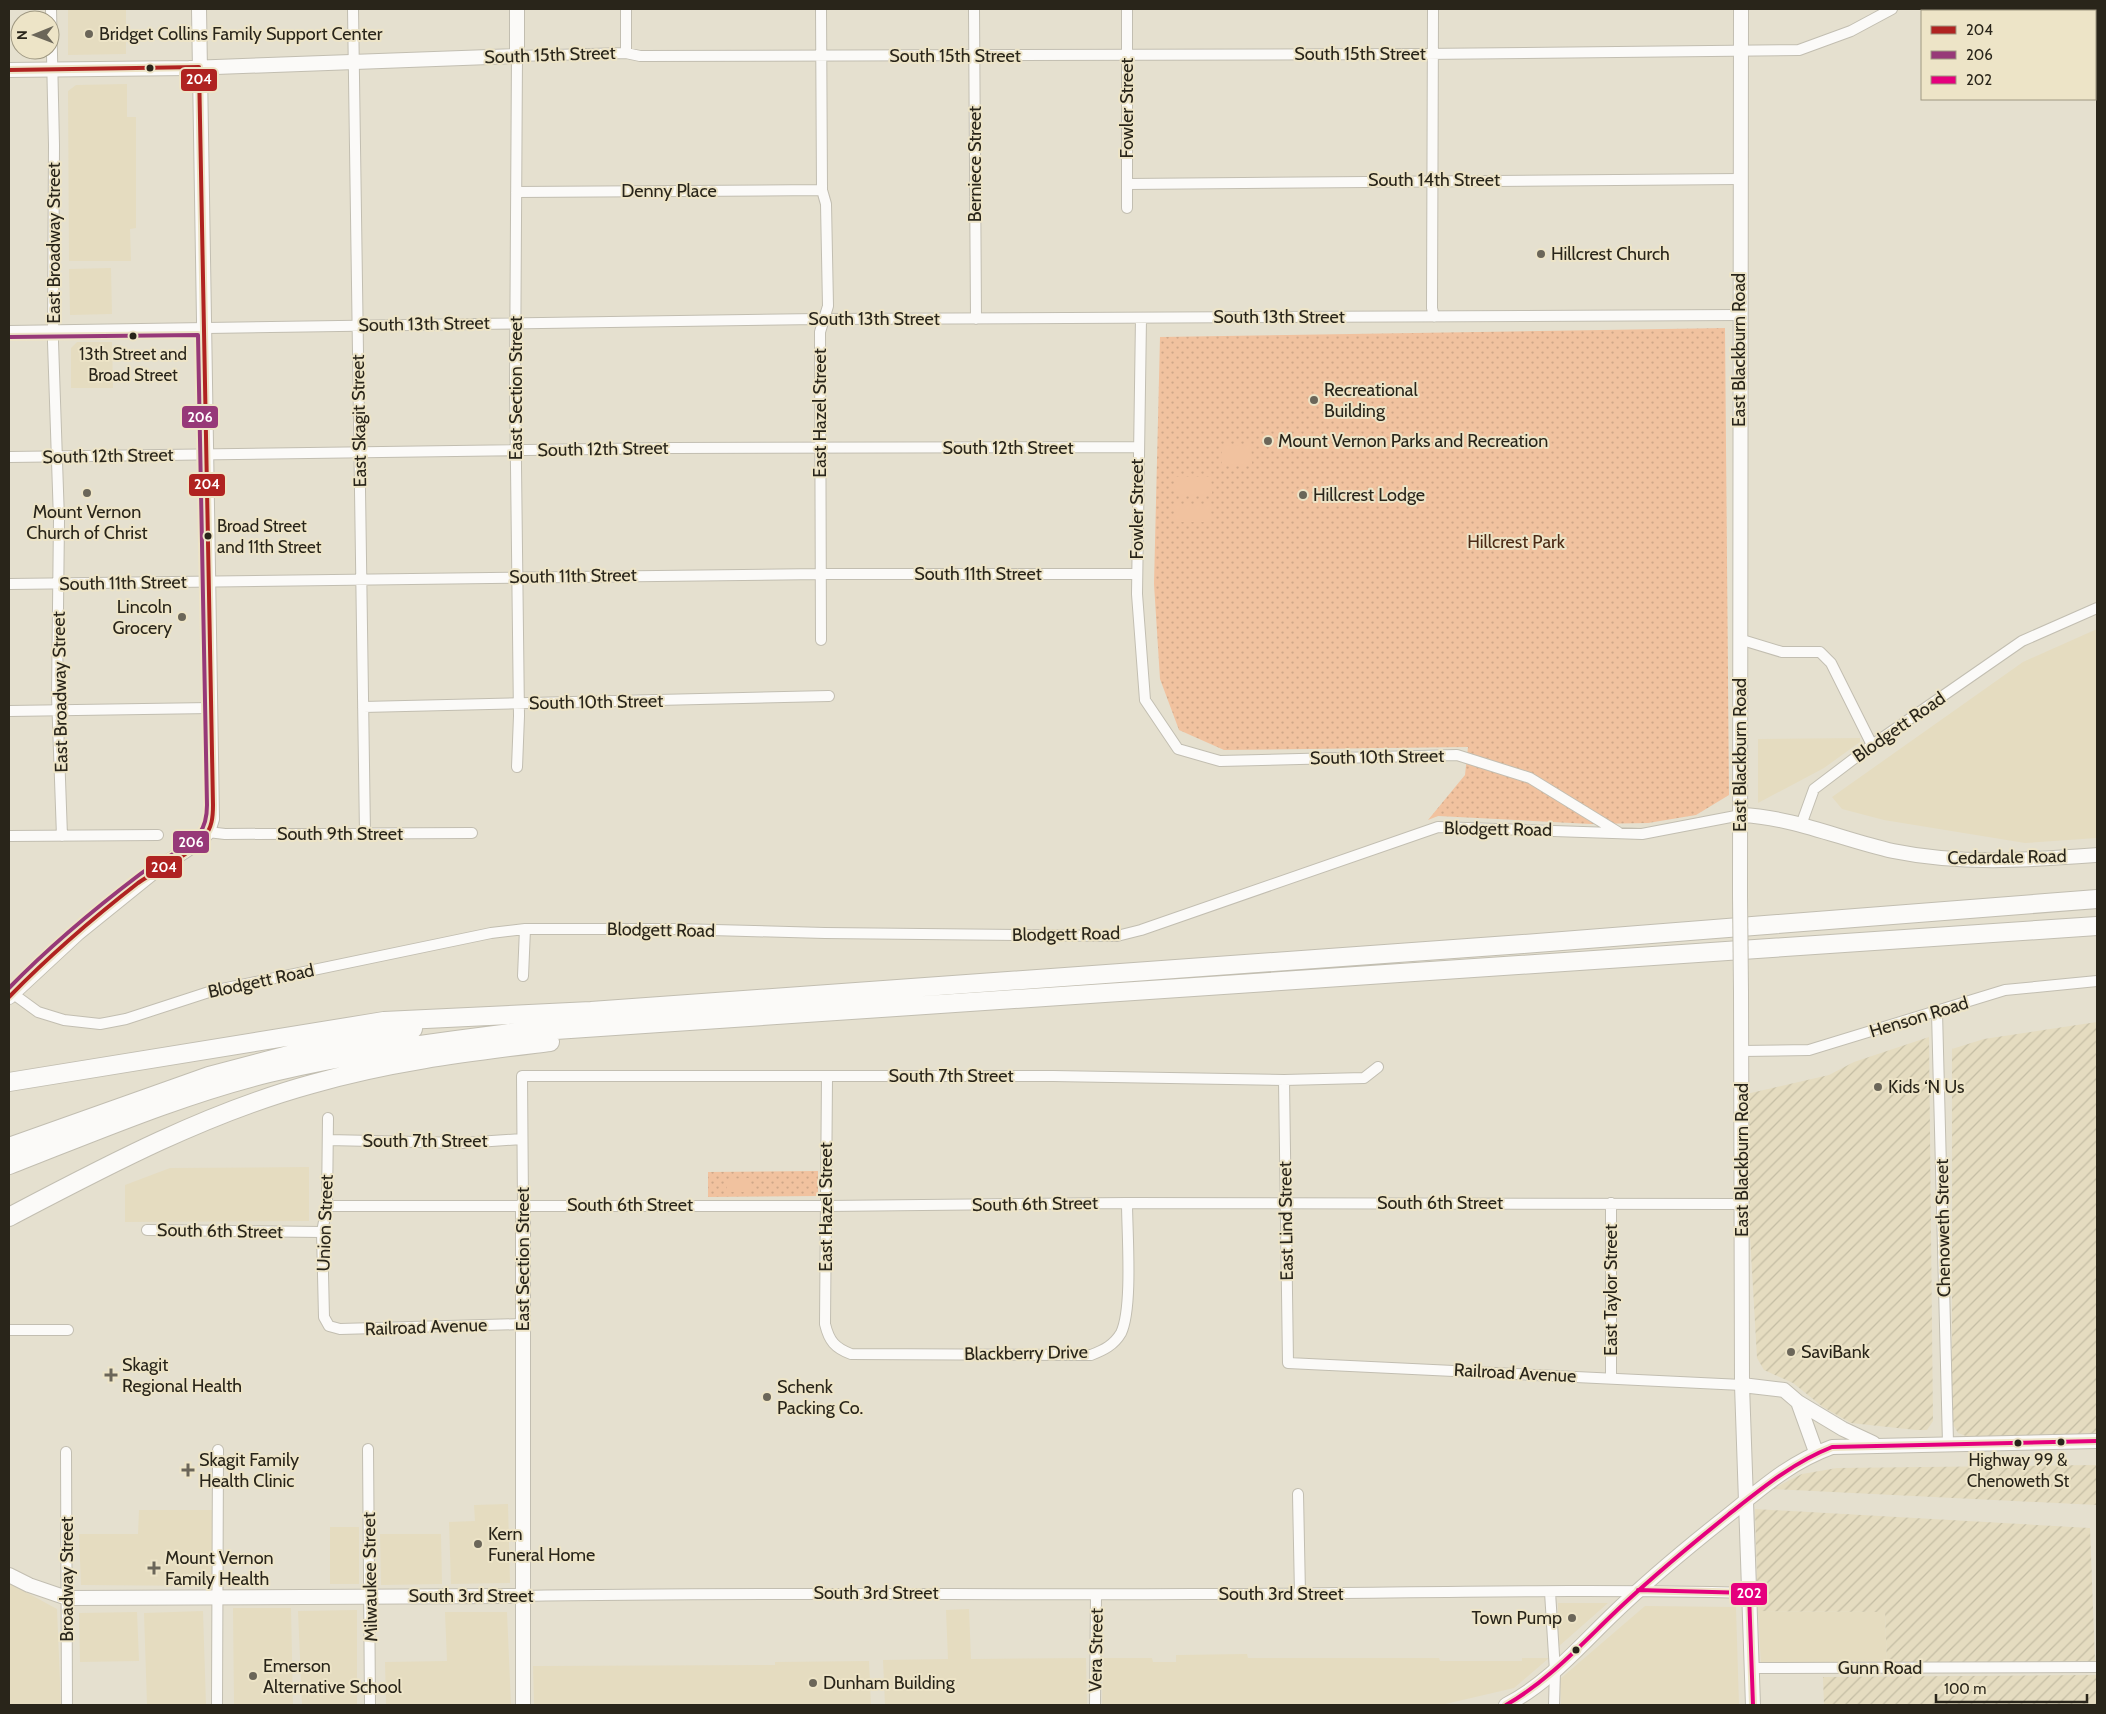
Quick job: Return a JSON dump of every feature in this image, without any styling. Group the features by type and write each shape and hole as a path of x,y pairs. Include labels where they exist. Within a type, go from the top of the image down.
{"highway":[{"path":"11,1081 384,1021 475,1018 1513,944 2097,899"},
{"path":"9,1165 175,1102 268,1073 404,1046 511,1033 2097,926"},
{"path":"9,1147 208,1076 315,1049 475,1018"},
{"path":"9,1217 150,1146 215,1118 311,1084 374,1068 443,1055 732,1019"}],"street":[{"name":"East Broadway Street","path":"51,9 57,457 58,712 62,836"},
{"path":"10,995 78,933 156,870 200,841 208,832 212,820 199,9"},
{"name":"East Skagit Street","path":"353,9 365,834"},
{"name":"East Section Street","path":"517,9 515,323 519,704 517,767"},
{"path":"626,9 626,53"},
{"name":"East Hazel Street","path":"821,640 820,332 828,296 826,204 822,190 822,9"},
{"name":"Berniece Street","path":"974,9 976,319"},
{"name":"Fowler Street","path":"1127,9 1127,208"},
{"path":"1433,9 1434,317"},
{"name":"East Blackburn Road","path":"1741,9 1739,638 1742,1384 1753,1705"},
{"name":"South 15th Street","path":"9,70 200,67 626,53 640,56 974,57 1740,52 1799,50 1851,32 1892,9"},
{"name":"South 14th Street","path":"1128,184 1740,179"},
{"name":"Denny Place","path":"516,192 822,190"},
{"name":"South 13th Street","path":"9,331 823,320 1740,315"},
{"name":"Fowler Street","path":"1141,318 1137,574 1145,700"},
{"name":"South 12th Street","path":"9,457 359,451 1138,447"},
{"name":"South 11th Street","path":"9,584 518,576 1137,574"},
{"name":"Blodgett Road","path":"10,995 38,1012 64,1020 100,1024 126,1019 212,991 491,932 525,929 675,929 825,933 1117,936 1141,930 1438,827 1642,834 1741,815 1801,826 1814,789 1872,744 2022,641 2097,608"},
{"path":"1739,638 1782,652 1820,652 1831,663 1872,744"},
{"name":"South 10th Street","path":"363,707 829,696"},
{"name":"South 10th Street","path":"1145,700 1178,749 1220,761 1457,756 1530,778 1619,832"},
{"path":"9,711 58,712 211,708"},
{"name":"Cedardale Road","path":"1801,826 1893,851 1945,859 2016,861 2097,855"},
{"name":"South 9th Street","path":"208,832 225,834 472,833"},
{"path":"9,836 158,834"},
{"path":"523,976 525,929"},
{"name":"Henson Road","path":"1742,1051 1809,1050 2005,990 2097,981"},
{"name":"Chenoweth Street","path":"1937,1012 1948,1443"},
{"name":"South 7th Street","path":"522,1076 1053,1076 1284,1080 1364,1078 1378,1068"},
{"name":"East Section Street","path":"522,1076 522,1596 524,1705"},
{"name":"East Hazel Street","path":"827,1077 825,1324 828,1338"},
{"name":"East Lind Street","path":"1284,1080 1288,1363"},
{"name":"Union Street","path":"328,1118 327,1206 322,1232 324,1317 329,1326"},
{"name":"South 7th Street","path":"328,1140 462,1143 522,1139"},
{"name":"South 6th Street","path":"327,1206 827,1206 1126,1203 1742,1204"},
{"name":"Blackberry Drive","path":"828,1338 838,1348 851,1354 1091,1355 1109,1348 1121,1334 1127,1299 1126,1203"},
{"name":"East Taylor Street","path":"1610,1203 1611,1378"},
{"name":"South 6th Street","path":"147,1230 322,1232"},
{"name":"Railroad Avenue","path":"329,1326 340,1329 522,1324"},
{"path":"9,1330 68,1330"},
{"name":"Railroad Avenue","path":"1288,1363 1742,1384"},
{"path":"1742,1384 1784,1390 1798,1402 1843,1429 1876,1444"},
{"path":"1798,1402 1816,1452"},
{"path":"1506,1705 1527,1695 1638,1590 1781,1472 1816,1452 1832,1447 1876,1444 2097,1441"},
{"name":"Milwaukee Street","path":"368,1449 370,1705"},
{"path":"217,1705 218,1450"},
{"name":"Broadway Street","path":"66,1452 67,1705"},
{"path":"1298,1494 1300,1594"},
{"name":"South 3rd Street","path":"9,1575 29,1585 67,1598 776,1593 1300,1594 1638,1590 1748,1593"},
{"path":"1550,1592 1554,1705"},
{"name":"Vera Street","path":"1095,1705 1096,1594"},
{"name":"Gunn Road","path":"1752,1668 2097,1667"}],"shaded area":[{"path":"68,9 126,9 126,54 68,55"},
{"path":"127,84 127,117 136,117 136,228 130,229 131,261 69,261 68,91 76,85"},
{"path":"111,268 112,314 70,315 69,269"},
{"path":"77,342 112,342 113,388 71,388 71,348"},
{"path":"2097,629 2097,838 2025,843 1884,820 1842,809 1832,797 2023,662"},
{"path":"1860,738 1860,742 1824,768 1758,803 1758,739"},
{"path":"2097,1022 2097,1436 1971,1438 1958,1433 1952,1423 1952,1049 1984,1039"},
{"path":"1929,1037 1933,1421 1927,1430 1851,1423 1823,1407 1793,1383 1764,1370 1757,1358 1742,1095 1829,1075 1854,1062"},
{"path":"309,1167 309,1221 125,1222 125,1185 170,1168"},
{"path":"2097,1465 2097,1505 1772,1489 1802,1474 1837,1468"},
{"path":"508,1504 510,1583 451,1584 449,1522 475,1521 474,1505"},
{"path":"1755,1509 2090,1528 2095,1661 1887,1664 1885,1612 1758,1611"},
{"path":"139,1510 212,1510 213,1586 81,1585 79,1534 138,1534"},
{"path":"330,1527 359,1527 359,1584 330,1584"},
{"path":"380,1534 441,1534 442,1584 381,1585"},
{"path":"9,1583 57,1609 61,1705 9,1705"},
{"path":"1558,1603 1608,1603 1558,1647"},
{"path":"1645,1606 1736,1607 1739,1705 1561,1705 1560,1679"},
{"path":"233,1608 291,1608 293,1705 234,1705"},
{"path":"969,1609 971,1659 1086,1658 1087,1705 885,1705 883,1660 948,1659 946,1610"},
{"path":"357,1610 357,1705 302,1705 298,1611"},
{"path":"203,1611 206,1705 147,1705 144,1613"},
{"path":"1758,1611 1885,1612 1887,1664 1761,1665"},
{"path":"137,1612 139,1661 80,1662 79,1613"},
{"path":"445,1612 507,1612 511,1705 386,1705 385,1662 447,1661"},
{"path":"1247,1654 1248,1658 1439,1658 1440,1661 1522,1661 1522,1658 1549,1658 1514,1688 1441,1705 1102,1705 1103,1658 1152,1658 1153,1662 1176,1662 1176,1655"},
{"path":"869,1661 871,1705 534,1705 533,1666 775,1665 775,1662"},
{"path":"2097,1675 2097,1705 1824,1705 1823,1677"}],"green space":[{"name":"Hillcrest Park","path":"1725,328 1729,795 1696,815 1648,823 1591,824 1438,816 1428,820 1465,775 1468,747 1224,750 1179,730 1160,679 1154,584 1160,337"},
{"path":"1251,445 1252,464 1222,465 1222,446"},
{"path":"1175,477 1211,477 1212,494 1175,494"},
{"path":"1175,504 1211,504 1211,522 1175,522"},
{"path":"818,1171 818,1196 708,1197 708,1172"},
{"path":"751,1178 751,1192 727,1192 727,1179"}],"transit line":[{"name":"204","path":"9,70 199,67 213,805 212,818 207,834 190,851 138,883 121,896 56,952 9,997"},
{"name":"206","path":"9,337 198,335 207,805 203,827 193,840 139,875 105,902 56,943 9,988"},
{"name":"202","path":"1506,1705 1548,1675 1682,1552 1777,1477 1817,1453 1832,1447 2097,1441"},
{"name":"202","path":"1638,1590 1749,1593 1753,1705"}],"place":[{"name":"Bridget Collins Family Support Center","path":"89,34"},
{"name":"Hillcrest Church","path":"1541,254"},
{"name":"13th Street and Broad Street","path":"133,336"},
{"name":"Recreational Building","path":"1314,400"},
{"name":"Mount Vernon Parks and Recreation","path":"1268,441"},
{"name":"Mount Vernon Church of Christ","path":"87,493"},
{"name":"Hillcrest Lodge","path":"1303,495"},
{"name":"Broad Street and 11th Street","path":"208,536"},
{"name":"Lincoln Grocery","path":"182,617"},
{"name":"Kids ‘N Us","path":"1878,1087"},
{"name":"SaviBank","path":"1791,1352"},
{"name":"Skagit Regional Health","path":"111,1375"},
{"name":"Schenk Packing Co.","path":"767,1397"},
{"name":"Highway 99 & Chenoweth St","path":"2018,1443"},
{"name":"Skagit Family Health Clinic","path":"188,1470"},
{"name":"Kern Funeral Home","path":"478,1544"},
{"name":"Mount Vernon Family Health","path":"154,1568"},
{"name":"Town Pump","path":"1572,1618"},
{"name":"Emerson Alternative School","path":"253,1676"},
{"name":"Dunham Building","path":"813,1683"}]}
